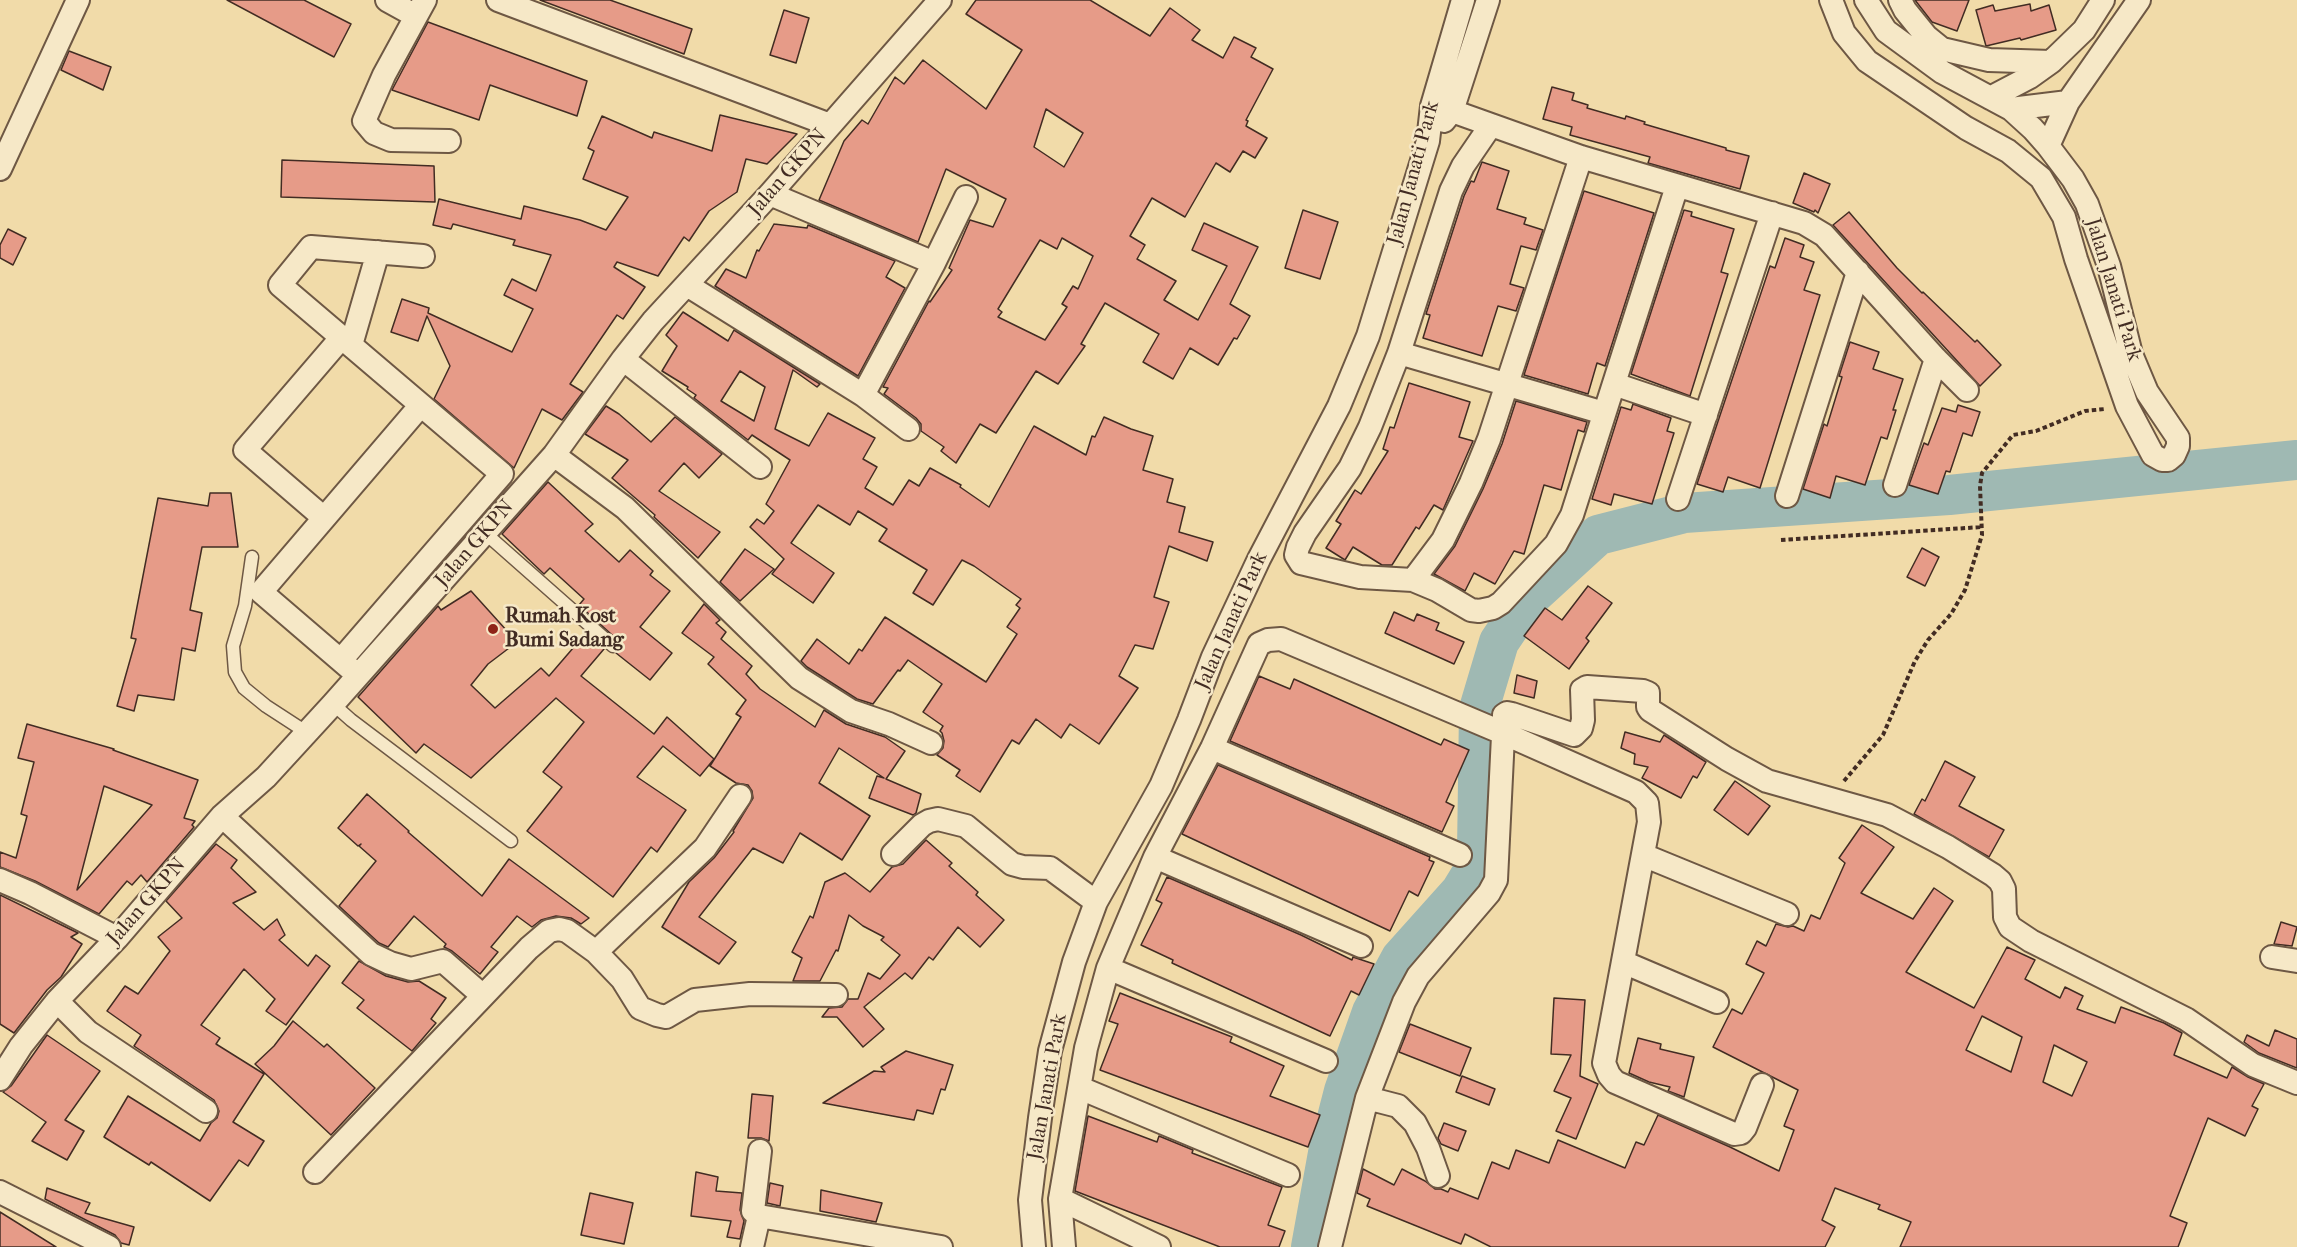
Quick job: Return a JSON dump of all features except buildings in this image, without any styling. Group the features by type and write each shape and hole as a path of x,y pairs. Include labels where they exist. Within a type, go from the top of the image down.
{"street":[{"path":"0,169 78,0"},
{"path":"387,0 421,8 372,98 364,121 374,133 390,140 448,141"},
{"path":"498,0 830,125"},
{"name":"Jalan GKPN","path":"0,1079 21,1046 57,1001 117,938 222,816 266,777 333,704 554,455 623,359 940,0"},
{"name":"Jalan Janati Park","path":"1034,1247 1030,1200 1050,1051 1074,962 1096,902 1161,786 1213,657 1339,406 1368,336 1428,141 1442,108 1463,0"},
{"path":"1488,0 1442,108 1581,157 1804,223 1824,235 1967,390"},
{"path":"1831,0 1844,33 1867,61 1966,128 2008,151 2041,178 2064,217 2076,260 2127,406"},
{"name":"Jalan Janati Park","path":"1866,0 1886,31 1942,72 2011,109 2033,129 2073,179 2087,204 2109,266 2131,354 2147,392 2178,438 2178,446 2174,455 2168,460 2162,460 2154,455 2127,406"},
{"path":"1900,0 1905,10 1926,36 1942,49 1989,60 2050,62"},
{"path":"1990,98 2030,77 2050,62 2084,30 2103,0"},
{"path":"2048,146 2068,102 2139,0"},
{"path":"1927,103 1942,72"},
{"path":"2011,109 2068,102"},
{"path":"1491,125 1463,166 1451,191 1399,353 1370,427 1350,468 1305,533 1296,555 1301,563 1360,577 1413,580 1437,590 1471,610 1493,608 1501,603 1556,544 1572,515 1677,186"},
{"path":"1413,580 1443,540 1489,439 1581,157"},
{"path":"770,194 934,263"},
{"path":"863,395 934,263 966,197"},
{"path":"1678,499 1772,213"},
{"path":"341,660 502,474 280,285 311,247 423,256"},
{"path":"2076,260 2101,247"},
{"path":"324,518 245,450 346,341 378,252"},
{"path":"1787,496 1858,272"},
{"path":"687,285 863,395 908,429"},
{"path":"1399,353 1604,413"},
{"path":"623,359 760,467"},
{"path":"1894,484 1936,359"},
{"path":"1614,384 1706,415"},
{"path":"358,675 261,592 421,405"},
{"path":"554,455 625,508 799,678 851,711 889,724 932,743"},
{"path":"1064,1247 1060,1200 1086,1048 1108,968 1155,857 1212,748 1259,644 1268,640 1281,639 1636,792 1647,803 1649,822 1604,1063 1609,1075 1615,1082 1734,1134 1741,1133 1745,1128 1762,1085"},
{"path":"1330,1247 1366,1098 1404,1002 1418,976 1489,893 1496,880 1499,731 1504,715 1507,713 1574,735 1579,732 1583,720 1582,690 1587,687 1638,689 1648,693 1650,710 1727,759 1767,781 1887,815 1948,847 1993,875 2004,889 2006,917 2010,927 2186,1019 2253,1065 2297,1083"},
{"path":"1212,748 1460,855"},
{"path":"596,952 705,848 740,796"},
{"path":"222,816 371,954 411,969 443,961 483,996"},
{"path":"893,854 922,825 938,819 966,826 1012,864 1023,867 1050,868 1096,902"},
{"path":"1643,855 1787,914"},
{"path":"1155,857 1361,946"},
{"path":"0,880 117,938"},
{"path":"315,1172 529,948 549,931 559,929 567,931 596,952 622,979 643,1011 666,1017 695,1000 750,994 836,994"},
{"path":"2272,957 2297,961"},
{"path":"1623,962 1717,1002"},
{"path":"1108,968 1326,1061"},
{"path":"57,1001 88,1032 206,1111"},
{"path":"1080,1088 1288,1175"},
{"path":"1366,1098 1398,1106 1414,1123 1428,1148 1438,1176"},
{"path":"760,1151 753,1210 759,1216 941,1247"},
{"path":"0,1192 109,1247"},
{"path":"1060,1200 1159,1247"},
{"path":"752,1247 759,1216"}],"lane":[{"path":"485,533 613,646"},
{"path":"252,557 249,585 233,646 235,672 244,688 266,706 306,732"},
{"path":"333,704 511,841"}],"path":[{"path":"1830,798 1883,735 1915,661 1928,640 1958,603 1979,547 1982,527 1980,486 1982,473 2013,435 2036,431 2085,411 2127,406"},
{"path":"1781,540 1982,527"}],"waterway":[{"path":"1311,1247 1328,1153 1344,1091 1372,1012 1401,958 1461,891 1475,868 1479,709 1499,642 1528,599 1598,535 1684,513 1949,495 2297,460"}],"place":[{"name":"Rumah Kost Bumi Sadang","path":"493,629"}]}
